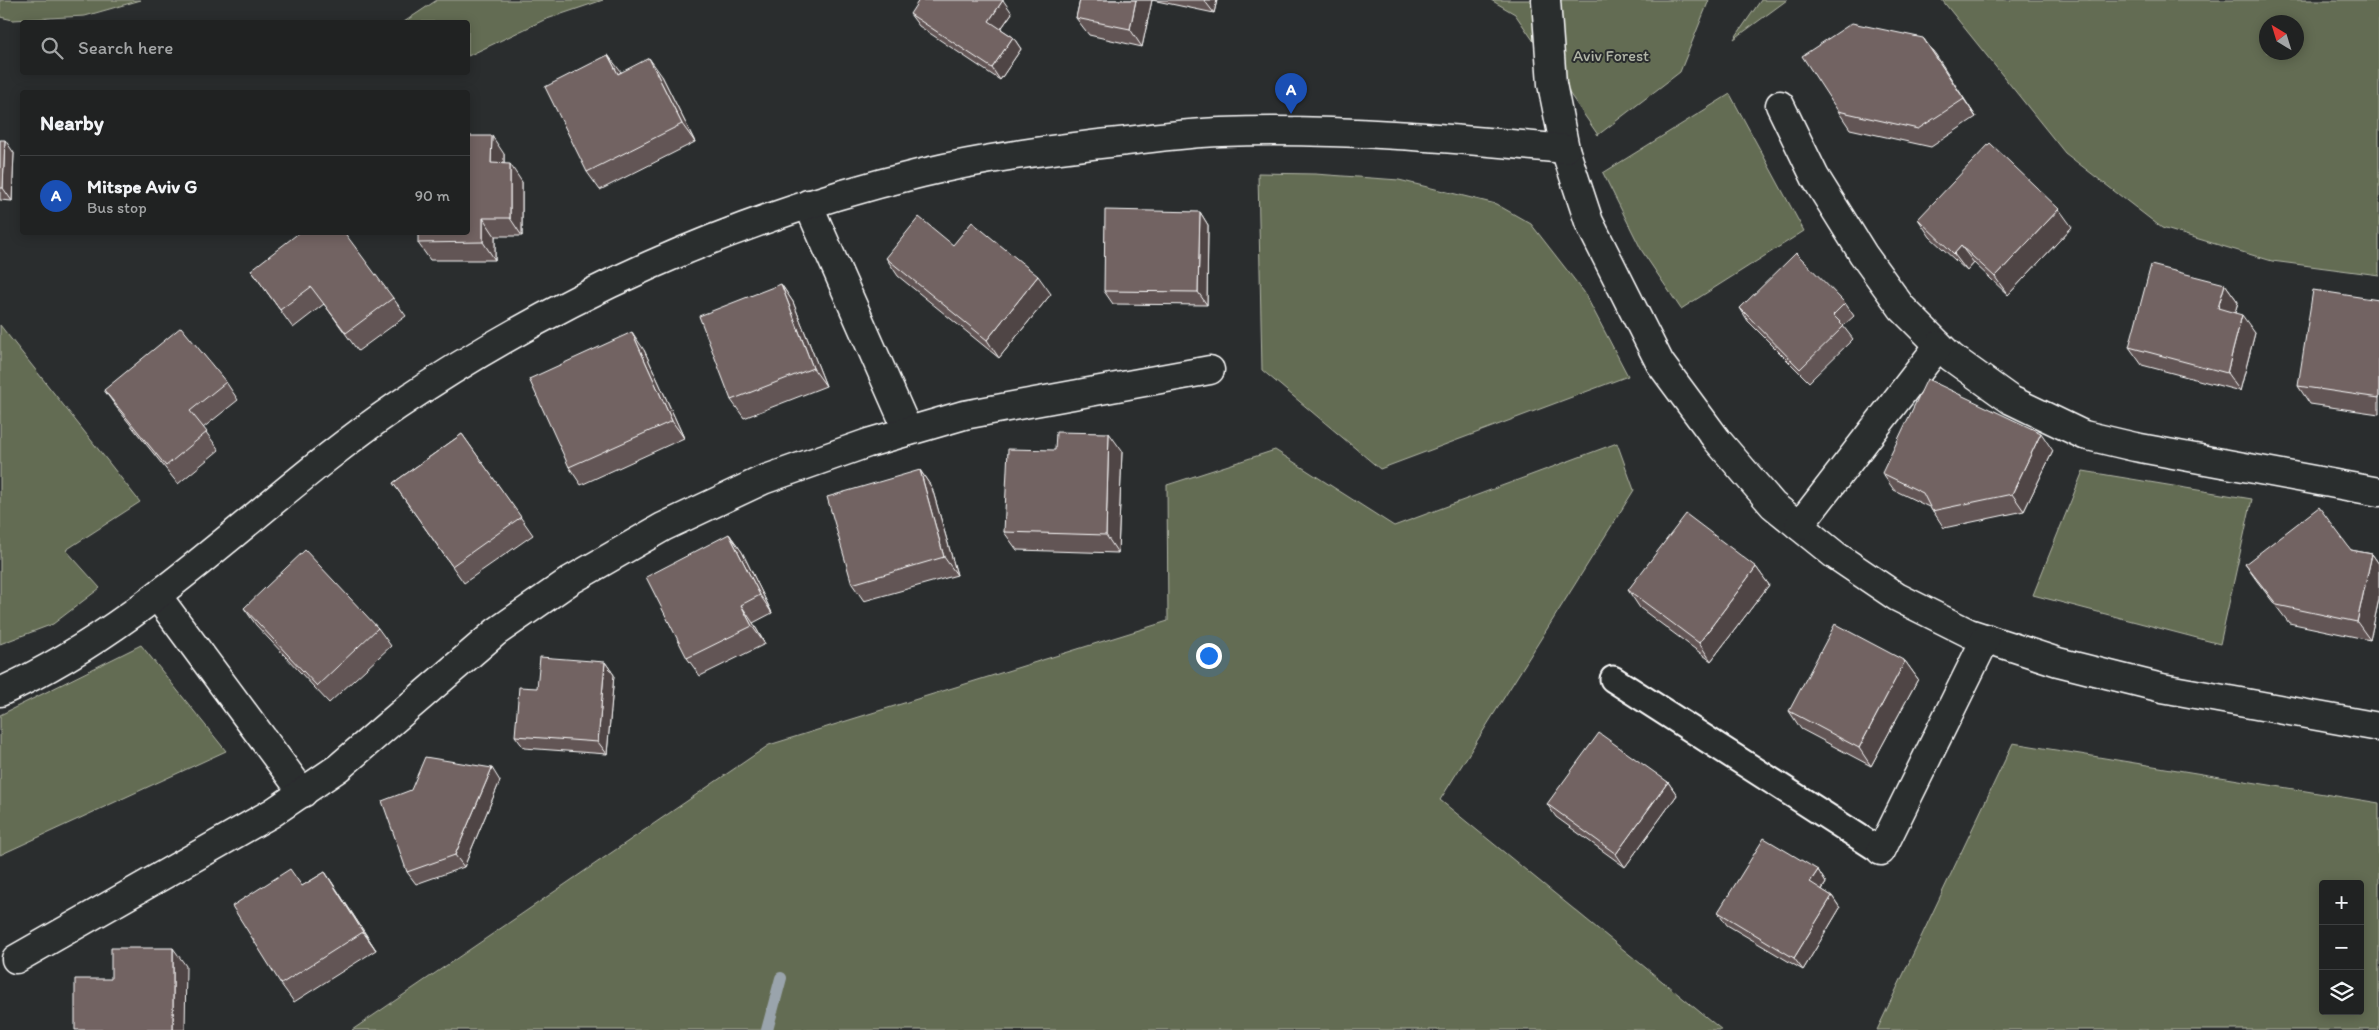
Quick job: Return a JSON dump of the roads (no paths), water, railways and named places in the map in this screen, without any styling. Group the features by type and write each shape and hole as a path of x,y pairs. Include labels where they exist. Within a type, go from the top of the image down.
{"street":[{"path":"1546,0 1552,84 1565,148 1589,222 1660,363 1716,440 1773,505 1835,555 1897,596 1969,633 2058,662 2162,688 2379,727"},
{"path":"1780,105 1815,177 1863,254 1902,308 1951,356 2012,400 2084,435 2136,447 2379,492"},
{"path":"0,692 76,652 158,597 352,436 430,384 520,331 620,278 711,239 808,204 924,172 1026,153 1216,132 1325,130 1434,136 1565,148"},
{"path":"808,204 908,431"},
{"path":"1799,526 1939,345"},
{"path":"16,960 272,813 303,793 338,768 496,632 571,580 663,527 763,480 908,431 964,415 1210,370"},
{"path":"158,597 303,793"},
{"path":"1881,851 1986,638"}],"lane":[{"path":"1614,680 1881,851"}],"waterway":[{"path":"767,1030 781,978"}],"place":[{"name":"Mitspe Aviv G","path":"1291,114"}],"park label":[{"name":"Aviv Forest","path":"1611,55"}]}
